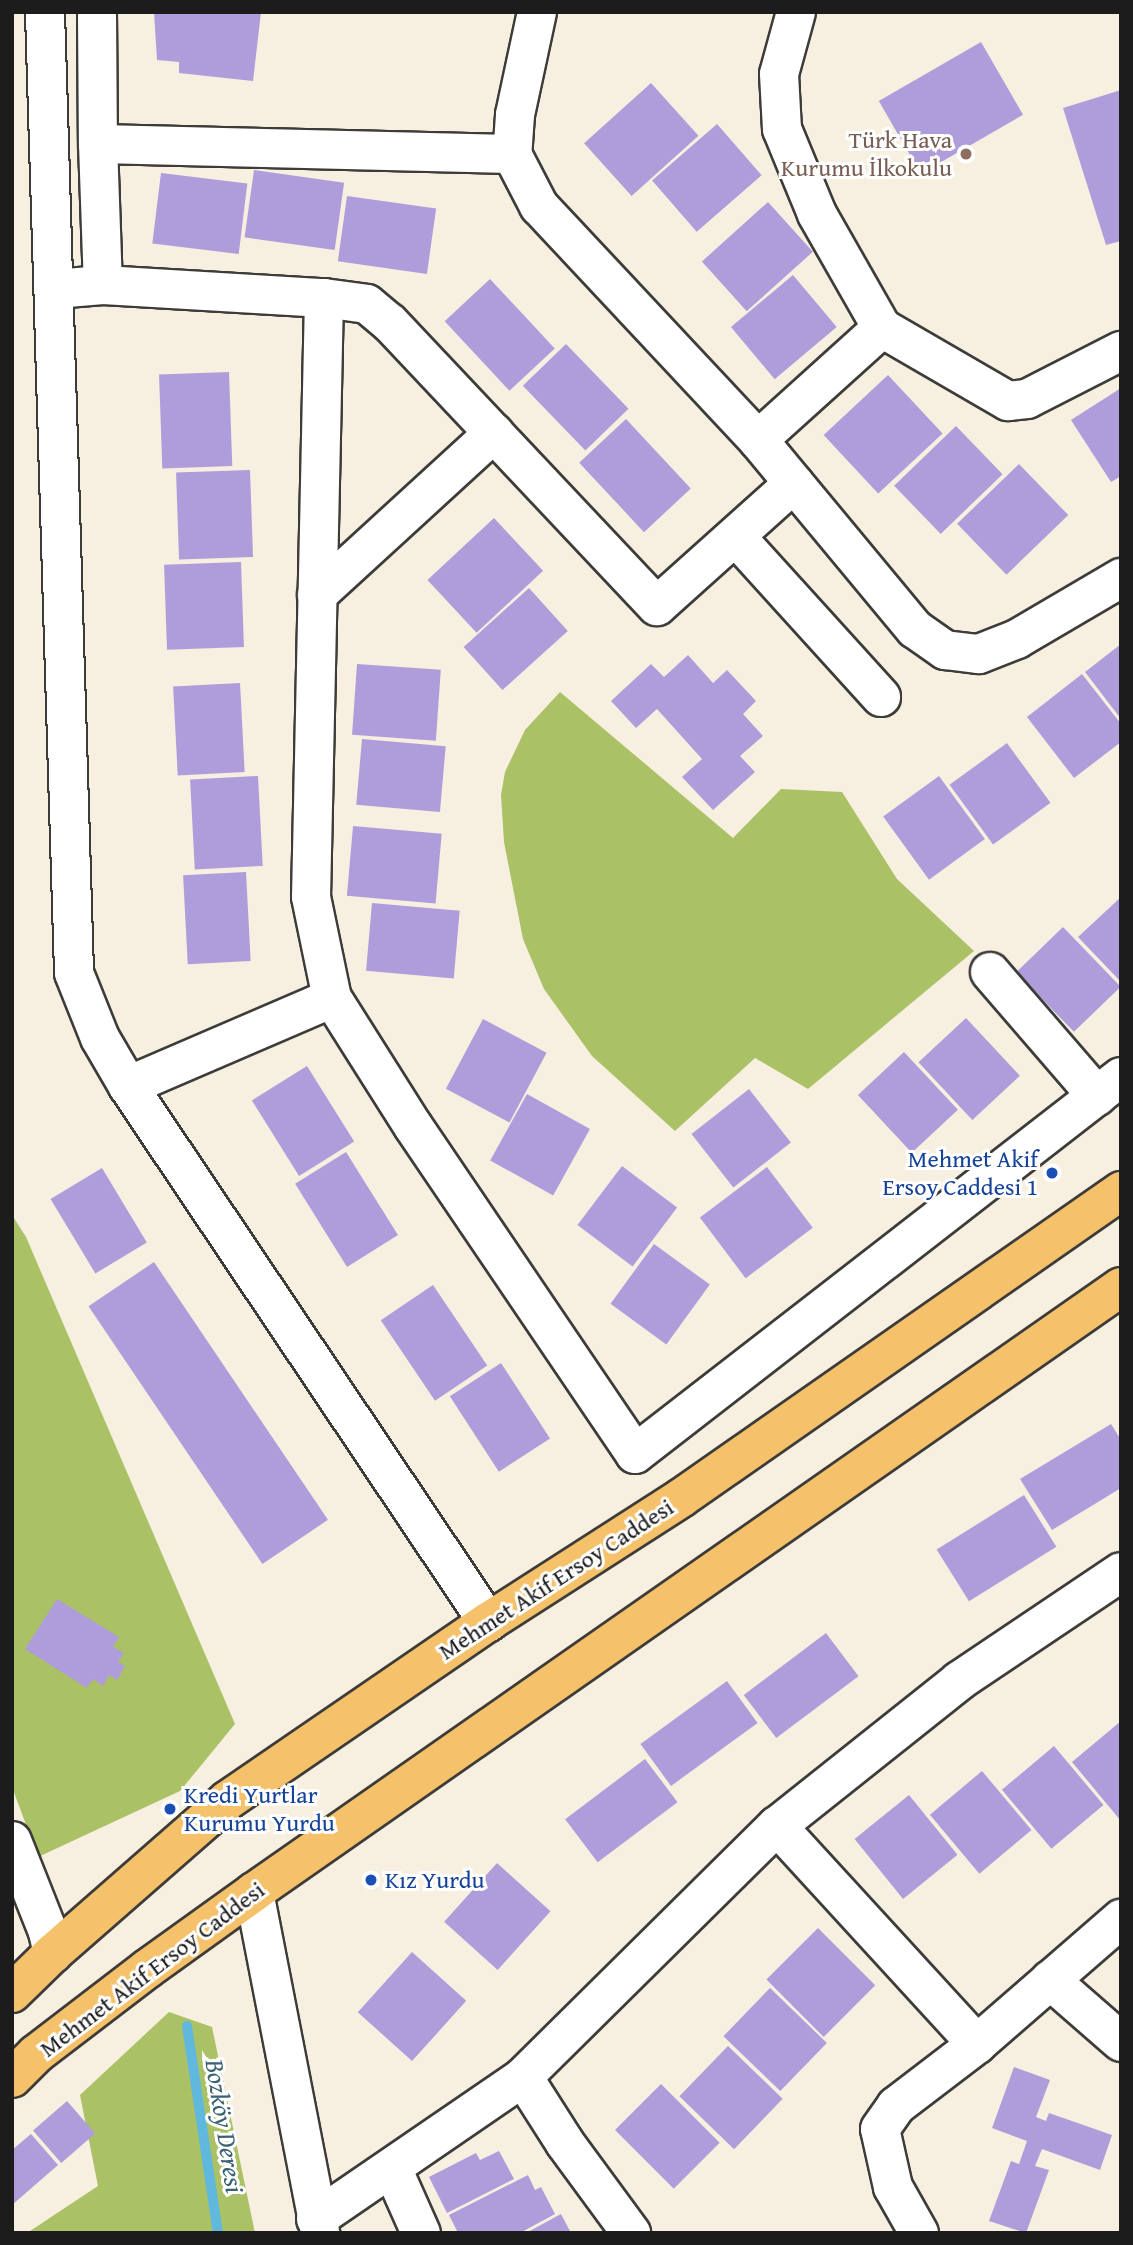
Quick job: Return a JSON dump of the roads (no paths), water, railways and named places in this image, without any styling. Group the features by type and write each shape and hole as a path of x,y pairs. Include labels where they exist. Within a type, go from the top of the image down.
{"main road":[{"name":"Mehmet Akif Ersoy Caddesi","path":"12,1993 53,1953 228,1800 488,1622 681,1498 1121,1191"},
{"name":"Mehmet Akif Ersoy Caddesi","path":"12,2078 36,2054 254,1892 1121,1287"}],"street":[{"path":"45,12 74,973 100,1038 128,1086 488,1622"},
{"path":"97,12 97,144 103,285"},
{"path":"537,12 515,115 512,154 539,206 758,440 915,629 945,650 979,654 1017,639 1121,578"},
{"path":"796,12 779,74 782,129 817,214 882,328 1008,401 1027,400 1121,351"},
{"path":"97,144 512,154"},
{"path":"55,289 103,285 324,298 367,304 390,323 657,606 794,484"},
{"path":"324,298 311,897 332,998 413,1126 635,1454 1109,1087 990,972"},
{"path":"758,440 882,328"},
{"path":"317,595 494,433"},
{"path":"736,537 881,696"},
{"path":"128,1086 332,998"},
{"path":"254,1892 318,2226 392,2168 523,2077 777,1826 959,1681 1120,1573"},
{"path":"777,1826 977,2044"},
{"path":"12,1842 48,1932 53,1953"},
{"path":"919,2233 893,2187 880,2129 896,2106 977,2044 1121,1919"},
{"path":"1050,1980 1121,2042"},
{"path":"523,2077 565,2143 631,2233"},
{"path":"392,2168 421,2233"}],"waterway":[{"name":"Bozköy Deresi","path":"187,2026 218,2233"}],"place":[{"name":"Türk Hava Kurumu İlkokulu","path":"966,154"},
{"name":"Mehmet Akif Ersoy Caddesi 1","path":"1052,1173"},
{"name":"Kredi Yurtlar Kurumu Yurdu","path":"170,1809"},
{"name":"Kız Yurdu","path":"371,1880"}]}
